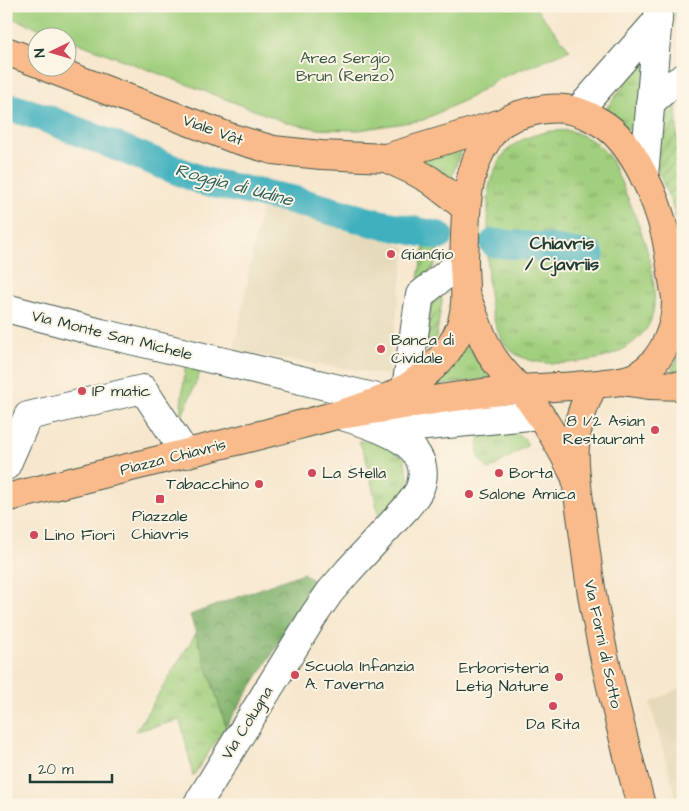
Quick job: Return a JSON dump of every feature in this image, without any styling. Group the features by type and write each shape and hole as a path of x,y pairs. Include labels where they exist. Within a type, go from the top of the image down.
{"main road":[{"path":"6,52 28,60"},
{"name":"Viale Vât","path":"74,78 232,138 273,150 321,155 386,158 502,123"},
{"name":"Piazza Chiavris","path":"6,498 339,415 396,394 428,372 448,350 462,323 466,296 464,260 466,208 471,177 480,150 494,131 502,123 518,115 538,110 566,108 590,116 611,130 628,150 644,176 660,213 666,237 679,302 676,307 670,334 657,358 635,377 621,381 593,385 520,389 339,415"},
{"name":"Viale Vât","path":"386,158 430,180 466,208"},
{"name":"Piazza Chiavris","path":"466,296 492,357 507,377 520,389"},
{"name":"Piazza Chiavris","path":"621,381 649,385 683,386"},
{"name":"Via Forni di Sotto","path":"593,385 577,430 575,448 577,480 589,578 596,617 623,739 641,805"},
{"name":"Via Forni di Sotto","path":"520,389 531,402 563,450 577,480"}],"street":[{"path":"644,176 659,13"},
{"path":"578,111 659,13"},
{"path":"650,103 668,87 683,78"},
{"path":"396,394 420,295 464,260"},
{"name":"Via Monte San Michele","path":"6,308 218,361 396,394"},
{"path":"6,466 28,416 144,389 186,454"},
{"path":"339,415 385,430 540,415"},
{"name":"Via Colugna","path":"197,805 330,592 407,507 420,488 422,466 414,451 400,438 385,430"}],"shaded area":[{"path":"262,204 308,213 406,247 388,375 234,351"},
{"path":"683,686 683,799 677,801 650,703"}],"green space":[{"name":"Area Sergio Brun (Renzo)","path":"6,6 534,6 570,50 500,78 469,98 423,120 359,130 319,129 288,123 78,43 78,28 39,28 6,16"},
{"path":"676,6 683,6 683,38 677,23"},
{"path":"649,53 639,138 605,110"},
{"path":"676,96 680,232 673,207 657,168 663,107"},
{"path":"551,131 568,131 588,138 597,144 610,158 640,230 654,284 653,311 649,323 639,337 617,353 581,362 544,363 533,361 513,352 503,341 496,328 489,295 488,198 494,172 500,160 512,146 530,137"},
{"path":"464,142 450,182 412,159"},
{"path":"425,241 436,243 439,256 433,268 424,279 418,278"},
{"path":"441,291 442,301 436,338 426,349 432,295"},
{"path":"465,342 491,378 428,387"},
{"path":"683,345 683,371 671,372"},
{"path":"186,361 203,365 179,424"},
{"path":"509,431 524,438 528,445 489,470 481,460 478,452 481,432"},
{"path":"359,441 378,441 404,458 408,475 408,488 379,517 366,458"},
{"path":"303,573 317,584 226,726 190,615"},
{"path":"196,633 226,726 193,776 180,720 136,731"}],"waterway":[{"name":"Roggia di Udine","path":"6,106 42,117 206,182 293,200 371,222 439,236"},
{"name":"Roggia di Udine","path":"494,243 550,248 590,255"}],"place":[{"name":"GianGio","path":"391,254"},
{"name":"Banca di Cividale","path":"381,349"},
{"name":"IP matic","path":"82,391"},
{"name":"8 1/2 Asian Restaurant","path":"655,430"},
{"name":"La Stella","path":"312,473"},
{"name":"Borta","path":"499,473"},
{"name":"Tabacchino","path":"259,484"},
{"name":"Salone Amica","path":"469,494"},
{"name":"Piazzale Chiavris","path":"160,499"},
{"name":"Lino Fiori","path":"34,535"},
{"name":"Scuola Infanzia A. Taverna","path":"295,675"},
{"name":"Erboristeria Letig Nature","path":"559,677"},
{"name":"Da Rita","path":"553,706"}],"district":[{"name":"Chiavris / Cjavriis","path":"562,253"}]}
